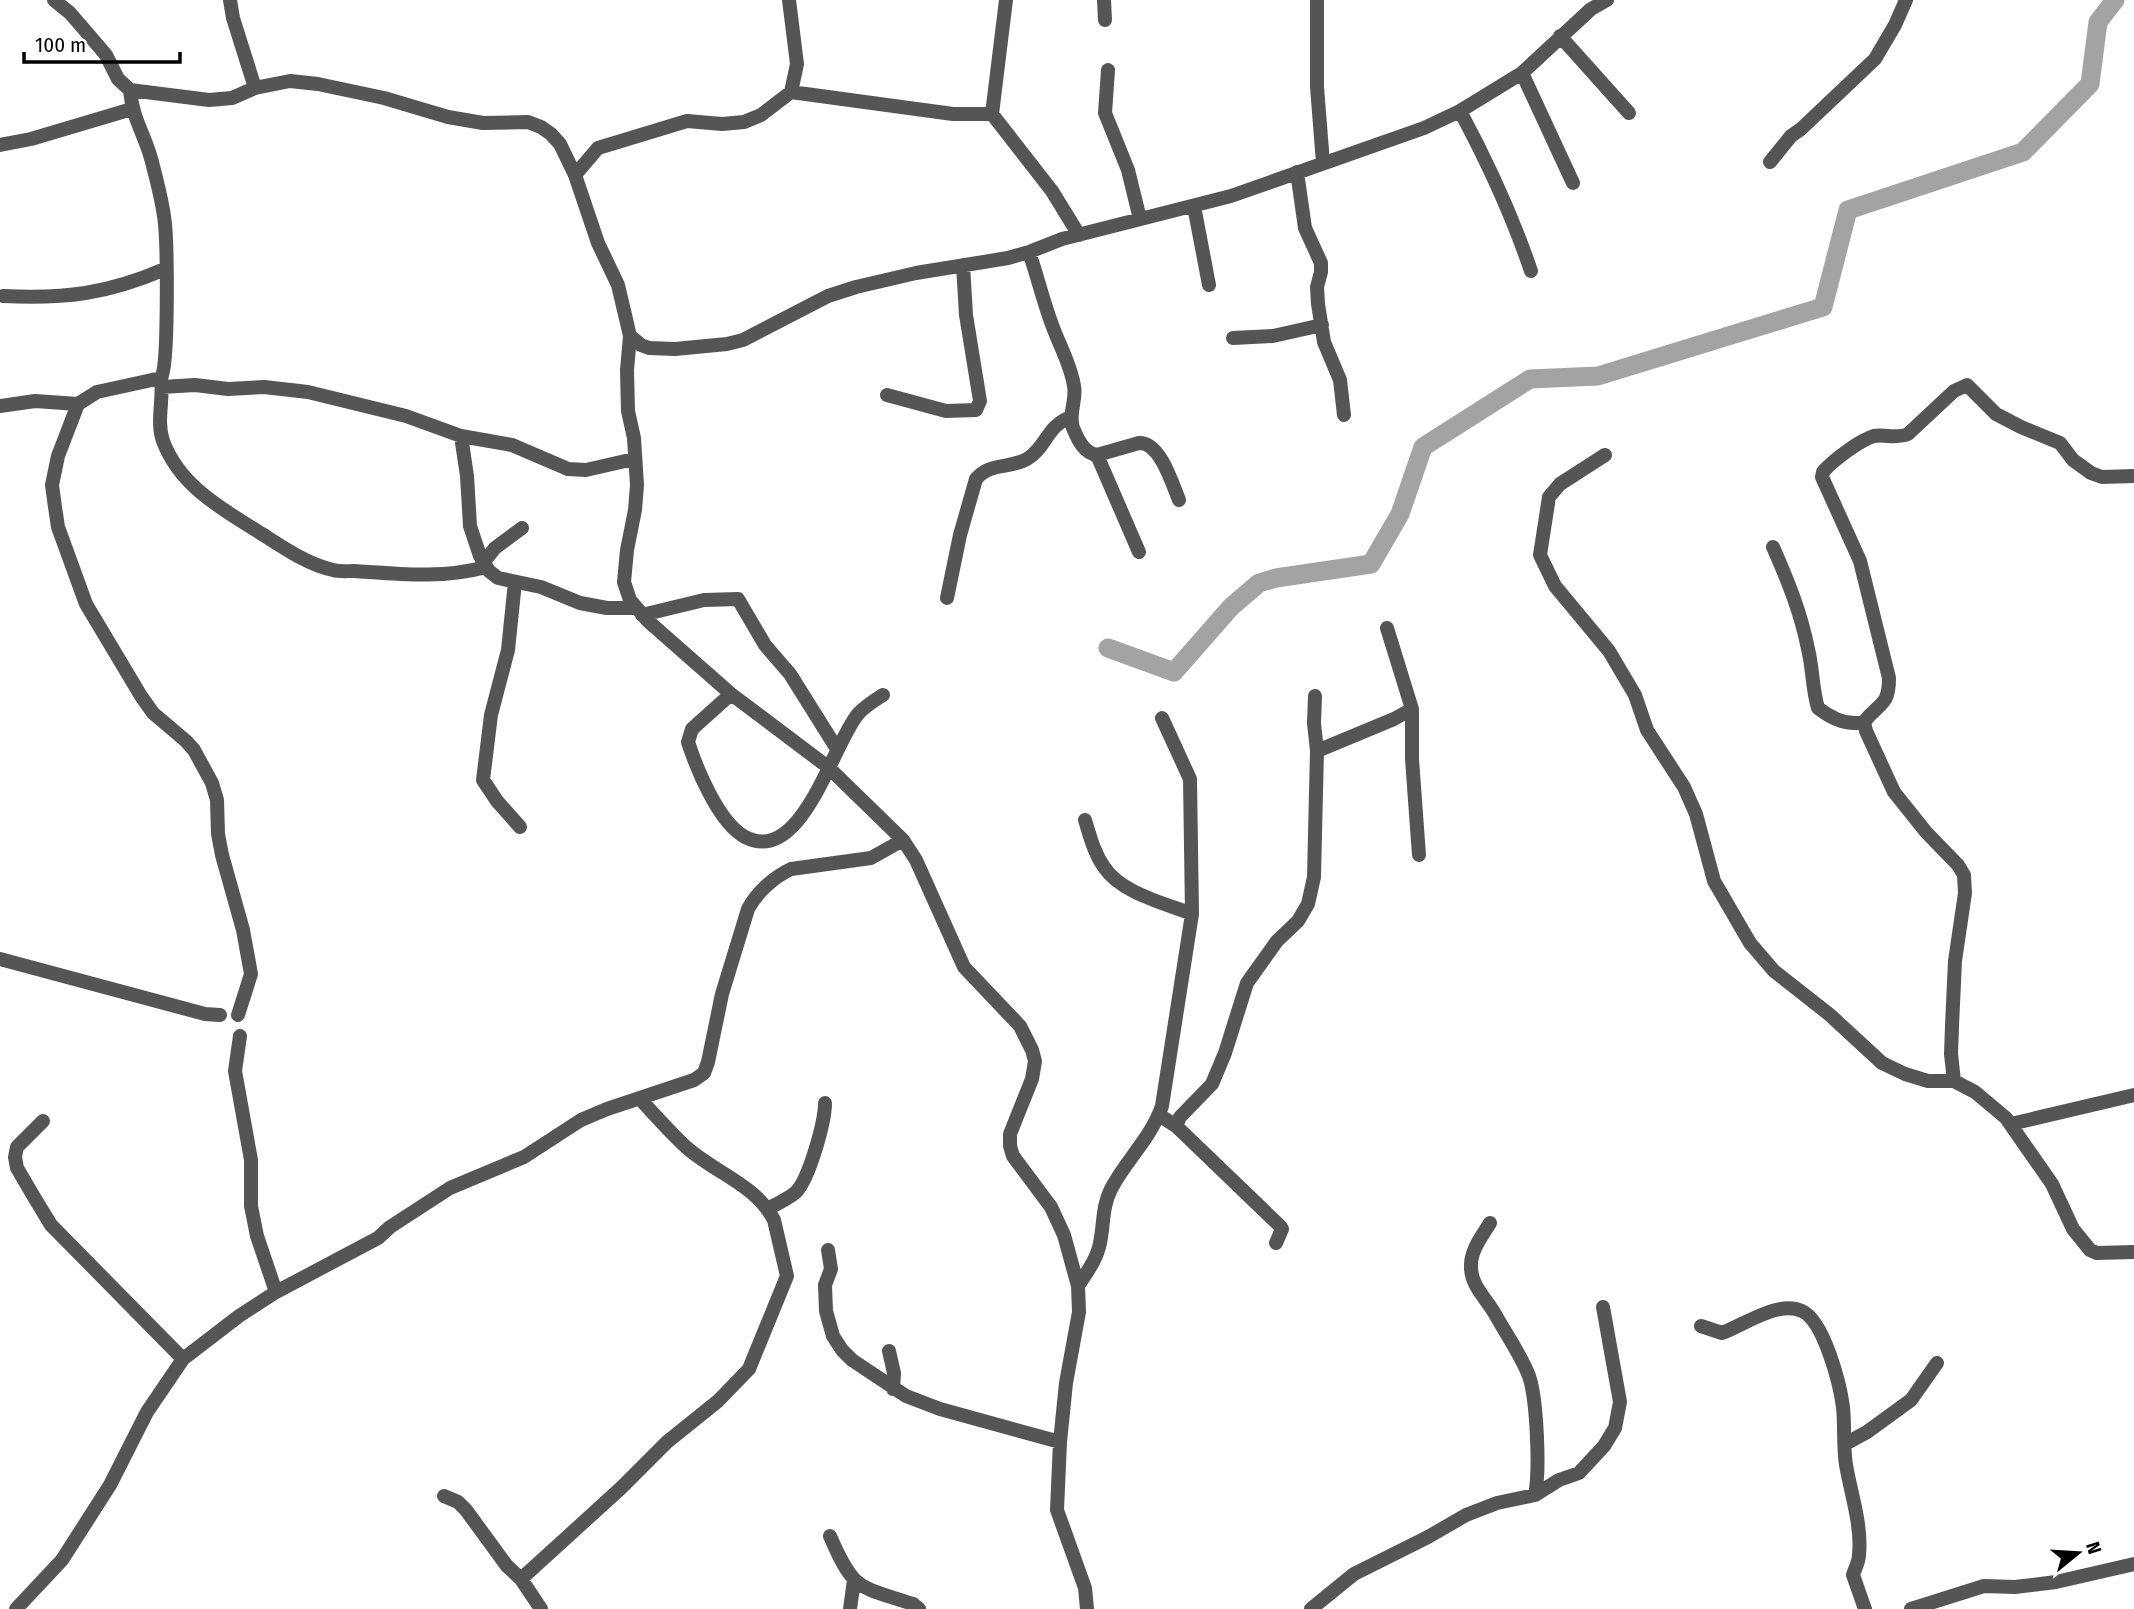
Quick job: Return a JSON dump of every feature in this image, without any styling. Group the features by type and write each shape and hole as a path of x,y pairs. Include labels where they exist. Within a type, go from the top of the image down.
{"street":[{"path":"54,0 70,13 106,55 118,79 130,90 209,100 232,98 255,88 289,81 318,84 384,98 448,117 511,124 528,122 551,134 560,144 575,175 598,243 618,285 630,336 628,411 634,438 636,485 624,582 627,594 639,612 731,694 828,767 903,840 916,860 964,967 1020,1026 1029,1043 1035,1061 1032,1079 1010,1134 1010,1146 1013,1156 1051,1207 1065,1236 1078,1286 1079,1312 1066,1383 1057,1510 1085,1588 1087,1609"},
{"path":"230,0 255,88"},
{"path":"575,175 598,148 687,121 722,124 744,122 761,114 791,92 797,64 789,0"},
{"path":"1006,0 992,114 1052,191 1079,235"},
{"path":"1104,0 1105,19"},
{"path":"1317,0 1317,87 1323,163"},
{"path":"630,336 649,348 675,349 727,344 743,340 828,296 856,287 1029,252 1045,244 1264,186 1424,128 1460,111 1522,73 1591,9 1607,0"},
{"path":"1770,162 1791,136 1875,59 1906,0"},
{"path":"1560,36 1629,113"},
{"path":"1108,71 1105,113 1128,170 1140,219"},
{"path":"1522,73 1573,183"},
{"path":"130,90 132,109 152,162 164,222 166,346 161,383 160,427 167,449 201,494 282,547 336,571 421,576 485,565 505,539 522,528"},
{"path":"791,92 953,114 992,114"},
{"path":"0,145 31,139 132,109"},
{"path":"1460,111 1515,225 1531,271"},
{"path":"1297,172 1305,228 1321,263 1317,287 1324,342 1340,380 1344,415"},
{"path":"1194,206 1209,285"},
{"path":"1029,252 1053,328 1072,374 1075,397 1072,404 1072,425 1084,449 1097,455 1139,443 1152,446 1170,476 1179,500"},
{"path":"887,395 946,411 976,410 980,401 966,315 963,265"},
{"path":"2,296 56,298 88,293 133,282 165,269"},
{"path":"1233,338 1273,336 1322,326"},
{"path":"0,407 36,401 78,404 97,393 161,383 228,388 264,387 308,392 406,416 461,436 512,445 568,470 586,470 634,459"},
{"path":"1773,547 1801,616 1818,708 1844,723 1853,725 1864,722 1885,702 1889,691 1889,678 1860,561 1822,477 1827,467 1869,438 1877,435 1908,434 1954,391 1967,385 1996,414 2021,428 2060,443 2073,460 2091,473 2102,477 2134,476"},
{"path":"78,404 58,456 52,485 58,527 86,604 141,696 153,713 194,750 212,783 217,800 222,855 243,930 251,974 238,1015"},
{"path":"947,597 960,535 976,479 981,472 991,467 1025,460 1039,450 1051,429 1060,421 1071,417"},
{"path":"461,436 470,526 485,565 498,578 541,587 593,606 639,612 704,600 738,599 765,645 790,674 837,749"},
{"path":"1097,455 1139,552"},
{"path":"1605,455 1560,484 1549,497 1540,555 1555,586 1609,651 1635,695 1647,730 1684,787 1696,814 1714,881 1750,943 1773,971 1830,1015 1882,1063 1928,1081 1954,1081 1975,1092 2011,1124 2052,1184 2058,1202 2082,1243 2097,1253 2134,1252"},
{"path":"515,582 508,650 491,715 483,780 520,827"},
{"path":"1387,628 1412,709 1412,759 1419,855"},
{"path":"731,694 692,729 688,742 723,819 748,838 764,842 781,836 805,811 857,715 883,695"},
{"path":"1176,1126 1180,1116 1212,1084 1225,1053 1247,983 1277,941 1297,921 1308,904 1313,889 1317,751 1315,696"},
{"path":"1317,751 1412,709"},
{"path":"1078,1286 1093,1263 1100,1243 1104,1207 1110,1191 1145,1141 1162,1106 1192,914 1189,779 1163,718"},
{"path":"1864,722 1882,770 1894,792 1926,832 1958,865 1964,876 1965,893 1955,961 1952,1013 1951,1054 1954,1081"},
{"path":"1085,820 1099,859 1113,878 1151,898 1192,914"},
{"path":"16,1609 62,1560 110,1485 148,1412 183,1359 239,1316 276,1292 378,1238 390,1227 450,1188 524,1157 581,1120 694,1080 704,1073 722,994 748,909 754,898 779,874 791,869 871,858 903,840"},
{"path":"0,959 205,1014 220,1015"},
{"path":"240,1036 235,1070 251,1160 251,1206 257,1236 276,1292"},
{"path":"2011,1124 2134,1095"},
{"path":"521,1579 667,1442 718,1401 749,1369 787,1276 774,1220 767,1209 741,1183 687,1148 640,1098"},
{"path":"767,1209 800,1187 823,1125 825,1102"},
{"path":"1159,1115 1176,1126 1280,1226 1282,1229 1276,1242"},
{"path":"43,1121 17,1147 15,1157 17,1168 34,1197 51,1225 183,1359"},
{"path":"1490,1223 1476,1246 1470,1265 1473,1282 1493,1310 1528,1375 1534,1397 1538,1477 1535,1494"},
{"path":"828,1250 831,1269 825,1291 826,1311 833,1336 852,1360 893,1389 940,1409 1060,1442"},
{"path":"1311,1609 1354,1574 1429,1537 1466,1515 1497,1503 1535,1494 1559,1480 1579,1473 1604,1447 1615,1428 1620,1402 1603,1307"},
{"path":"1701,1326 1722,1334 1752,1318 1786,1307 1802,1311 1811,1318 1826,1344 1842,1403 1846,1463 1859,1545 1859,1559 1853,1575 1865,1609"},
{"path":"889,1351 894,1373 893,1389"},
{"path":"1845,1444 1878,1425 1911,1400 1937,1363"},
{"path":"444,1496 458,1502 467,1510 541,1609"},
{"path":"830,1536 845,1569 854,1580 866,1589 913,1604 919,1609"},
{"path":"1911,1609 1984,1586 2015,1587 2056,1582 2134,1564"},
{"path":"850,1609 854,1580"}],"waterway":[{"path":"1108,648 1174,672 1231,607 1259,583 1371,564 1400,514 1423,447 1530,379 1598,376 1823,307 1848,210 2023,152 2090,84 2098,22 2115,0"}]}
